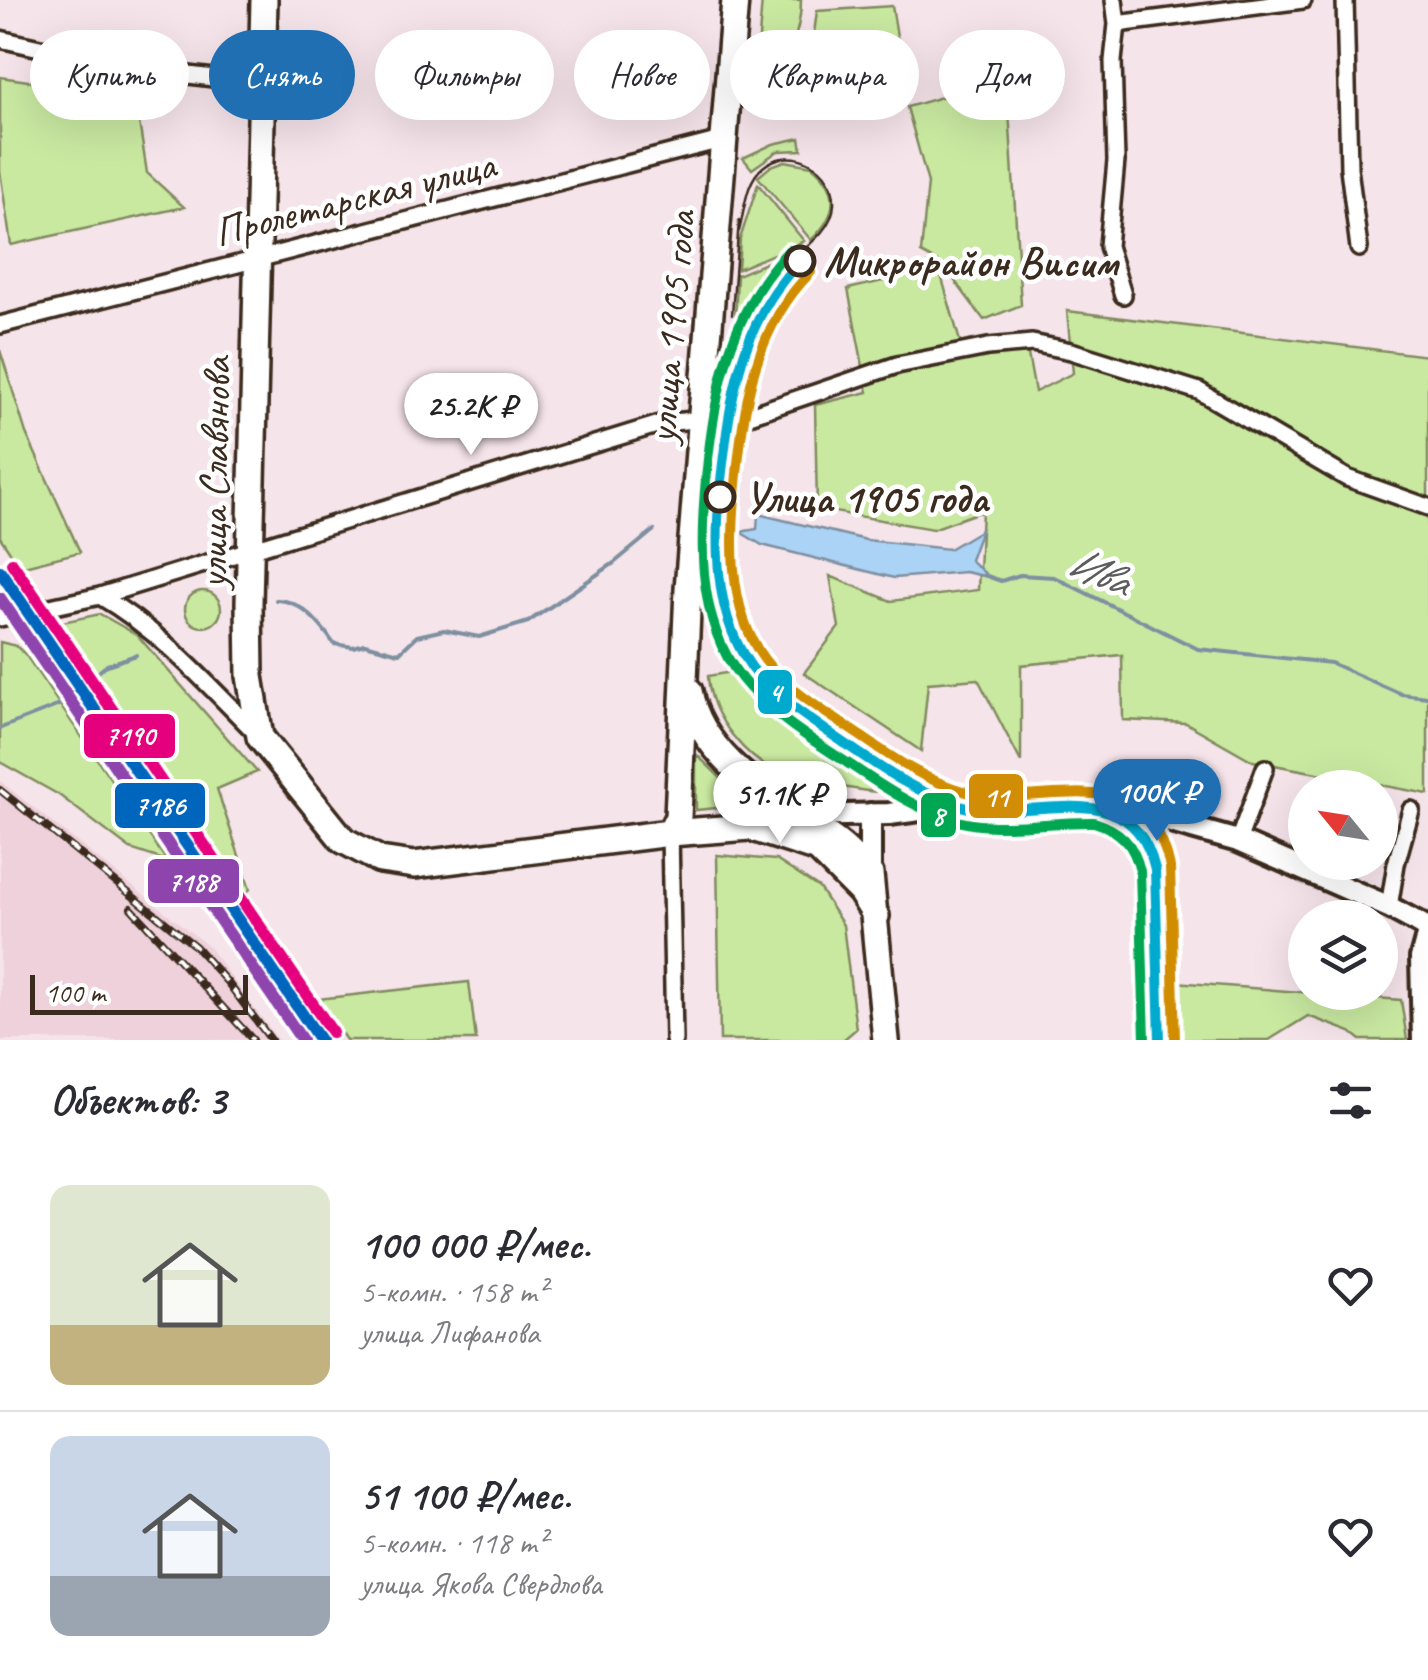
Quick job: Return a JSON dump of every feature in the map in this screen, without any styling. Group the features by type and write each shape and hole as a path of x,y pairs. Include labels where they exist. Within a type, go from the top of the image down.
{"main road":[{"name":"улица Славянова","path":"263,30 264,0"},
{"name":"улица 1905 года","path":"670,833 678,816 684,662 735,0"},
{"name":"улица Славянова","path":"261,120 250,550 250,676 260,736 342,840 380,860 414,865 670,833"},
{"name":"улица 1905 года","path":"684,662 691,703 715,748 754,783 840,844 870,874"},
{"path":"670,833 750,827 818,849 861,892 876,916"},
{"path":"870,874 886,1040"}],"street":[{"path":"1114,0 1118,24 1113,60 1116,161 1108,246 1123,296"},
{"path":"1118,24 1303,0"},
{"path":"1345,0 1349,168 1359,248"},
{"path":"0,39 124,67 209,77"},
{"name":"Пролетарская улица","path":"0,325 725,140"},
{"path":"0,618 100,596 663,422 738,419 897,365 988,347 1032,343 1071,350 1199,391 1347,478 1428,507"},
{"path":"100,596 137,617 260,736"},
{"path":"1238,841 1265,768"},
{"path":"754,783 825,805 919,810"},
{"path":"750,827 800,816 958,805 1083,802 1114,806 1238,841 1373,900"},
{"path":"1390,900 1410,810"},
{"path":"870,814 870,874"},
{"name":"улица 1905 года","path":"670,833 674,1040"},
{"path":"1398,912 1428,930 1421,958 1423,1040"}],"shaded area":[{"path":"0,781 208,946 278,1040 0,1040"}],"green space":[{"path":"762,0 801,0 797,30 760,30"},
{"path":"892,6 896,30 814,30 817,11"},
{"path":"0,77 30,81 30,120 139,120 147,173 184,207 11,245 0,171"},
{"path":"939,98 939,120 1010,120 1021,305 984,320 943,265 921,253 928,183 911,120 919,120 919,104"},
{"path":"800,138 802,150 778,151 752,169 743,158 773,144"},
{"path":"785,161 812,166 832,194 831,212 811,240 758,177"},
{"path":"758,184 804,241 738,269 740,239"},
{"path":"803,247 766,282 734,342 737,275"},
{"path":"939,268 965,359 1027,349 1035,392 1073,373 1067,311 1428,356 1428,794 1398,788 1398,770 1301,770 1253,761 1186,723 1123,720 1122,655 1021,665 1021,762 978,679 928,683 921,751 804,673 839,627 830,576 891,601 978,590 982,511 933,529 817,509 815,405 868,392 848,289"},
{"path":"0,350 26,433 80,552 20,567 0,537"},
{"path":"203,591 216,596 221,609 216,622 203,627 190,622 185,609 190,596"},
{"path":"100,614 137,635 257,772 217,789 250,889 245,895 239,893 53,624"},
{"path":"0,642 16,646 25,654 167,861 130,849 59,795 0,762"},
{"path":"737,671 768,702 846,761 902,791 868,791 801,780 758,760 723,722 710,691 708,676"},
{"path":"696,754 735,792 756,804 696,810"},
{"path":"717,855 776,860 819,888 843,925 856,1029 843,1040 720,1040"},
{"path":"469,982 476,1040 346,1040 318,999"},
{"path":"1175,982 1288,991 1288,1010 1398,1010 1401,1000 1407,1040 1361,1040 1351,1032 1308,1016 1269,1040 1177,1040"}],"water":[{"path":"758,514 866,540 949,549 981,530 970,560 989,577 965,572 894,578 762,545 740,532 757,529"}],"waterway":[{"name":"Ива","path":"276,600 302,609 334,644 365,644 399,653 417,636 444,630 479,637 528,622 614,563 654,530"},
{"name":"Ива","path":"984,575 1001,581 1020,575 1054,577 1198,649 1331,663 1401,694 1428,697"},
{"name":"Ива","path":"1,728 57,706 107,665 136,655"}],"tram line":[{"path":"731,394 735,365 752,310 775,275 817,237 832,216 833,191 828,180 810,163 799,159 774,160 752,180 739,231"},
{"path":"732,315 739,220"}],"railway":[{"path":"0,790 195,946 271,1040"},
{"path":"131,908 253,1040"}],"transit line":[{"name":"8","path":"789,250 770,272 741,321 723,374 712,430 703,515 704,574 715,629 726,655 753,692 778,715 923,809 987,826 1094,822 1124,839 1140,871 1145,1040"},
{"name":"4","path":"800,261 770,299 749,340 731,408 720,491 718,554 726,614 737,642 752,668 782,698 868,759 928,794 960,806 987,810 1075,807 1101,810 1124,819 1143,838 1155,869 1160,1040"},
{"name":"11","path":"811,272 792,293 765,341 744,419 733,545 737,593 752,639 773,670 796,691 884,752 937,782 966,792 996,796 1087,794 1114,798 1138,809 1157,831 1170,867 1175,1040"},
{"name":"7190","path":"12,563 332,1032"},
{"name":"7186","path":"0,571 320,1040"},
{"name":"7188","path":"0,598 302,1040"}],"place":[{"name":"Микрорайон Висим","path":"800,261"},
{"name":"Улица 1905 года","path":"720,497"}]}
